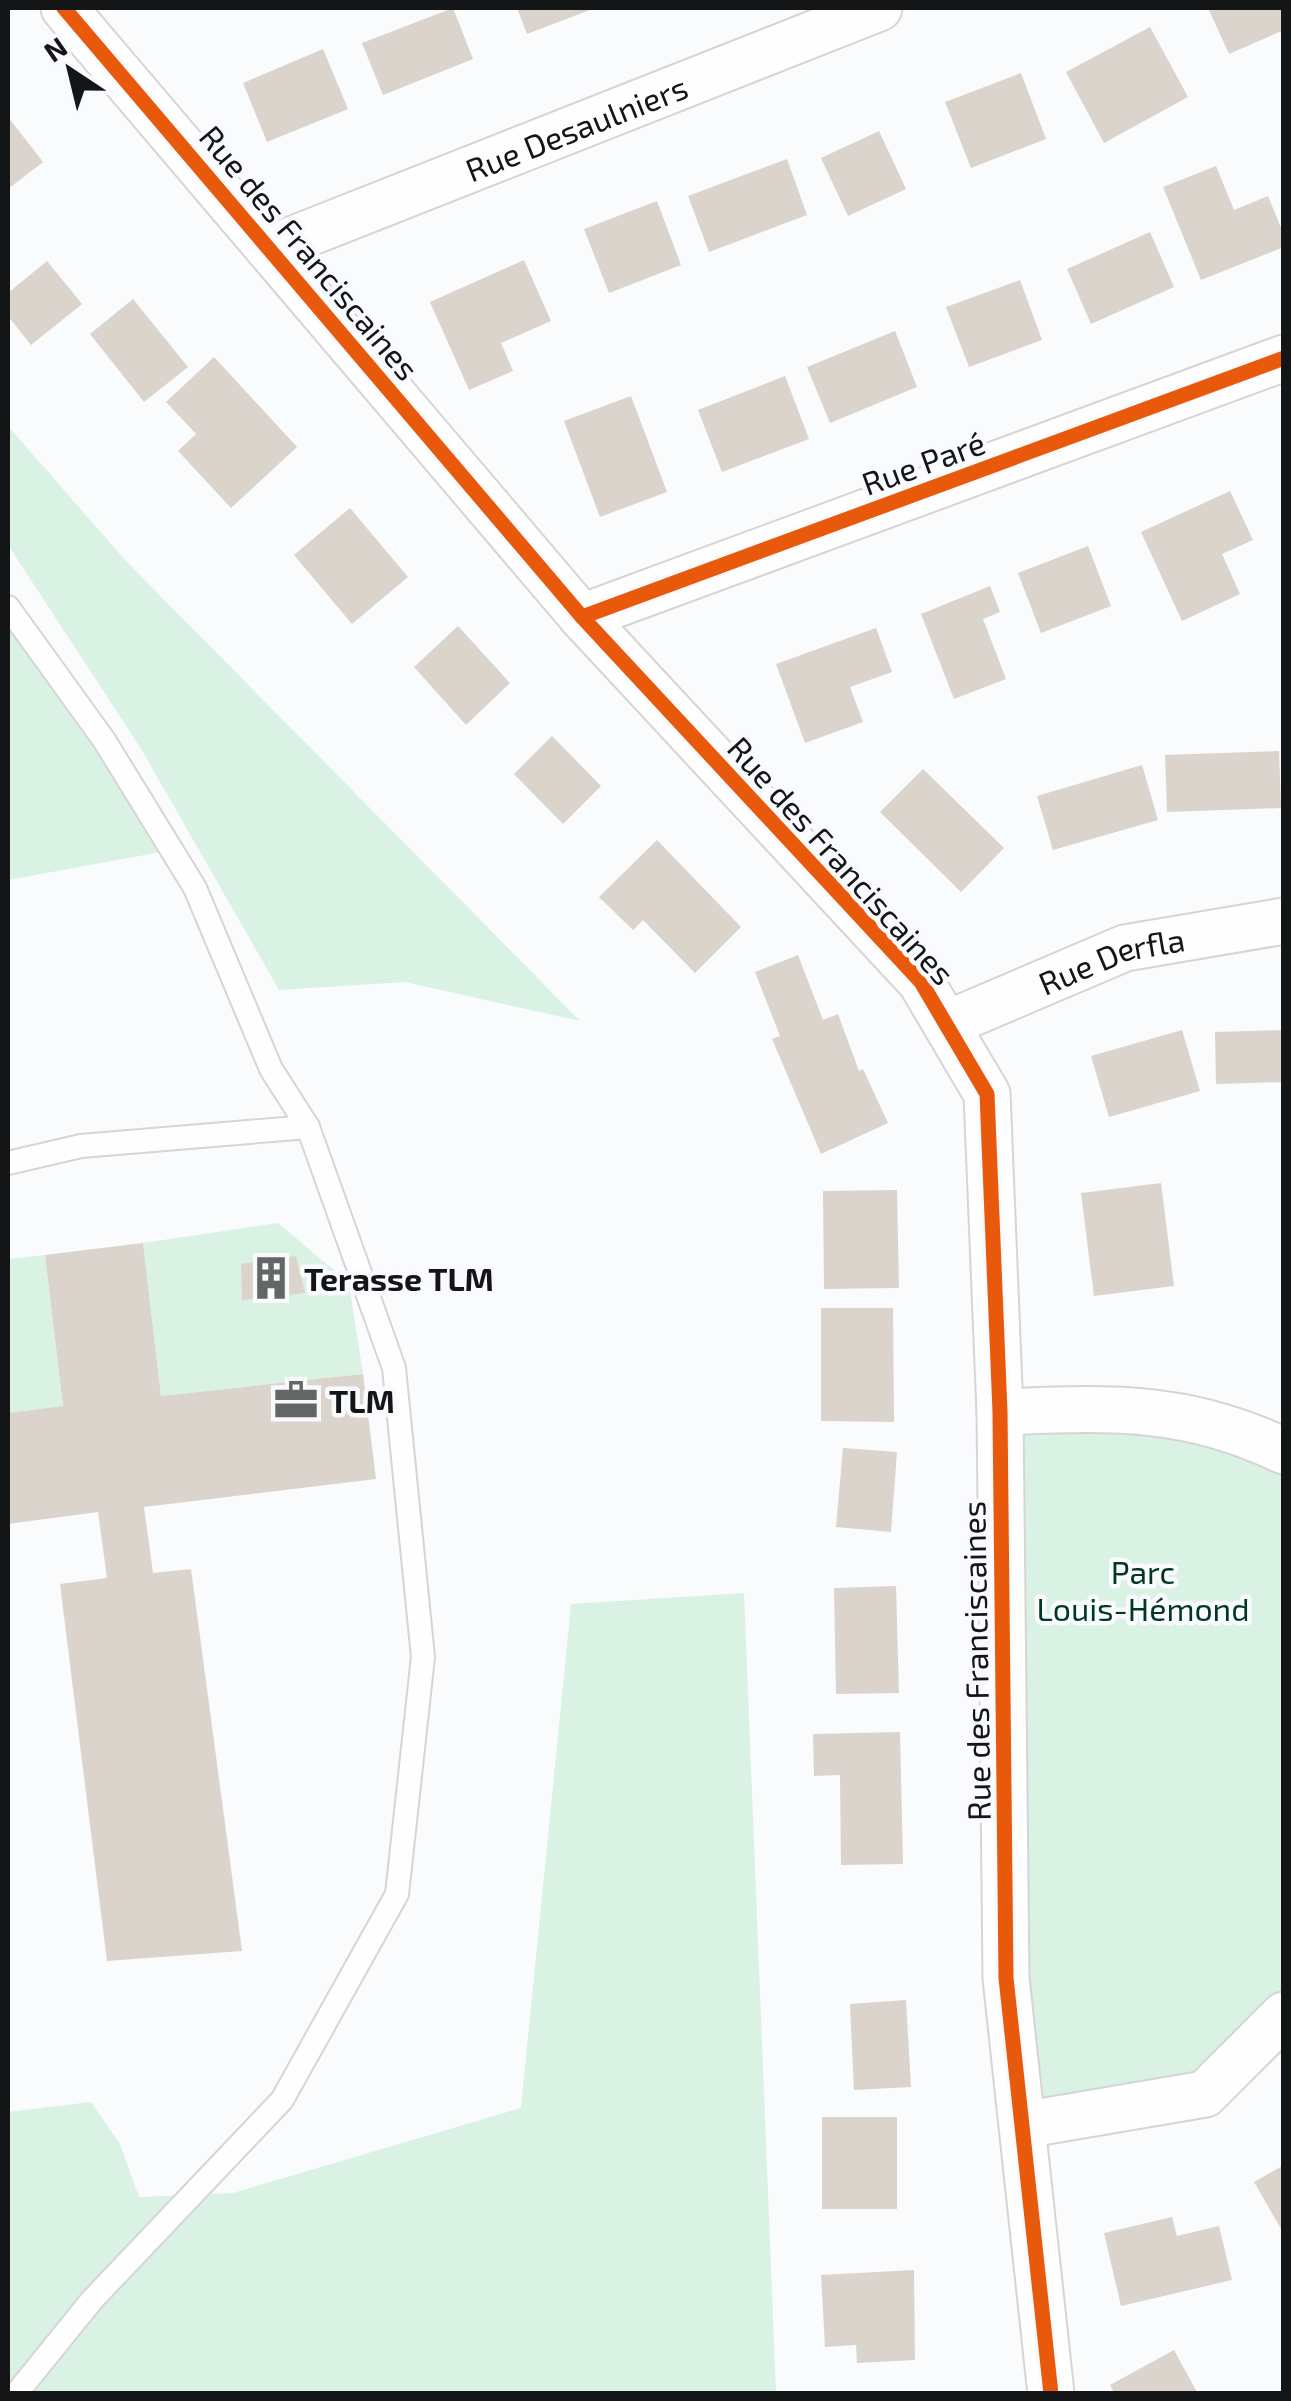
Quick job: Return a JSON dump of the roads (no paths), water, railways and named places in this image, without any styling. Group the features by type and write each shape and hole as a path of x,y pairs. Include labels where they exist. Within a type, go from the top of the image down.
{"street":[{"name":"Rue des Franciscaines","path":"64,8 582,616 922,982 987,1094 1000,1412 1006,1978 1051,2394"},
{"name":"Rue Desaulniers","path":"271,248 879,8"},
{"name":"Rue Paré","path":"582,616 1284,358"},
{"name":"Rue Derfla","path":"948,1024 1124,948 1284,921"},
{"path":"1000,1412 1151,1410 1233,1427 1284,1451"},
{"path":"1023,2125 1205,2094 1284,2015"}],"lane":[{"path":"8,606 104,740 195,888 271,1069 308,1127 394,1368 423,1656 397,1894 282,2100 92,2300 16,2394"},
{"path":"8,1163 81,1146 308,1127"}],"place":[{"name":"Terasse TLM","path":"271,1278"},
{"name":"TLM","path":"296,1400"}],"park label":[{"name":"Parc Louis-Hémond","path":"1143,1590"}]}
